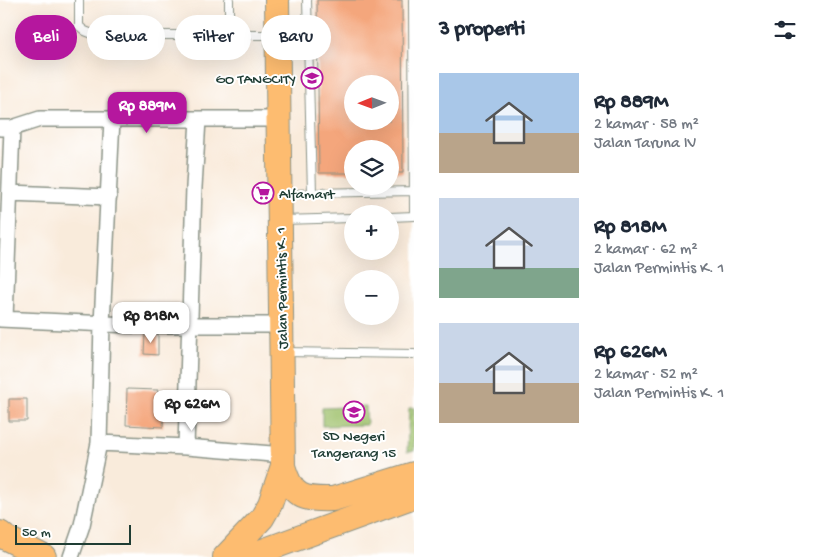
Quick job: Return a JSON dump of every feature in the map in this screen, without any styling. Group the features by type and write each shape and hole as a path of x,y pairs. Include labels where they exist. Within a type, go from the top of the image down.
{"main road":[{"name":"Jalan Permintis K. 1","path":"277,0 277,15"},
{"name":"Jalan Permintis K. 1","path":"225,557 262,518 270,504 284,460 278,60"},
{"path":"284,460 291,488 300,495 319,500 333,499 414,474"},
{"path":"246,557 289,549 414,496"},
{"path":"0,533 6,538 44,557"}],"street":[{"path":"71,557 82,525 98,443 112,119"},
{"path":"186,447 198,119"},
{"path":"279,119 40,120 6,128 10,193 3,319 190,326 281,325"},
{"path":"10,193 109,197"},
{"path":"98,443 186,447 284,460"}],"lane":[{"path":"79,0 79,26 85,31 96,35 175,34"},
{"path":"229,0 229,15"},
{"path":"307,0 312,193"},
{"path":"399,217 414,216 413,0"},
{"path":"280,195 414,191"},
{"path":"280,220 344,218"},
{"path":"282,352 414,354"}],"green space":[{"path":"366,406 367,425 322,426 322,408"},
{"path":"409,408 414,408 414,451 407,452"}],"building":[{"path":"317,0 402,0 403,173 399,173 399,140 344,140 344,173 319,173 318,60 331,60 331,15 317,15"},
{"path":"145,334 158,334 158,355 144,354"},
{"path":"127,389 158,390 157,408 164,409 163,427 126,425"},
{"path":"9,399 27,399 27,421 9,421"}],"place":[{"name":"GO TANGCITY","path":"312,78"},
{"name":"Alfamart","path":"263,193"},
{"name":"SD Negeri Tangerang 15","path":"354,412"}]}
